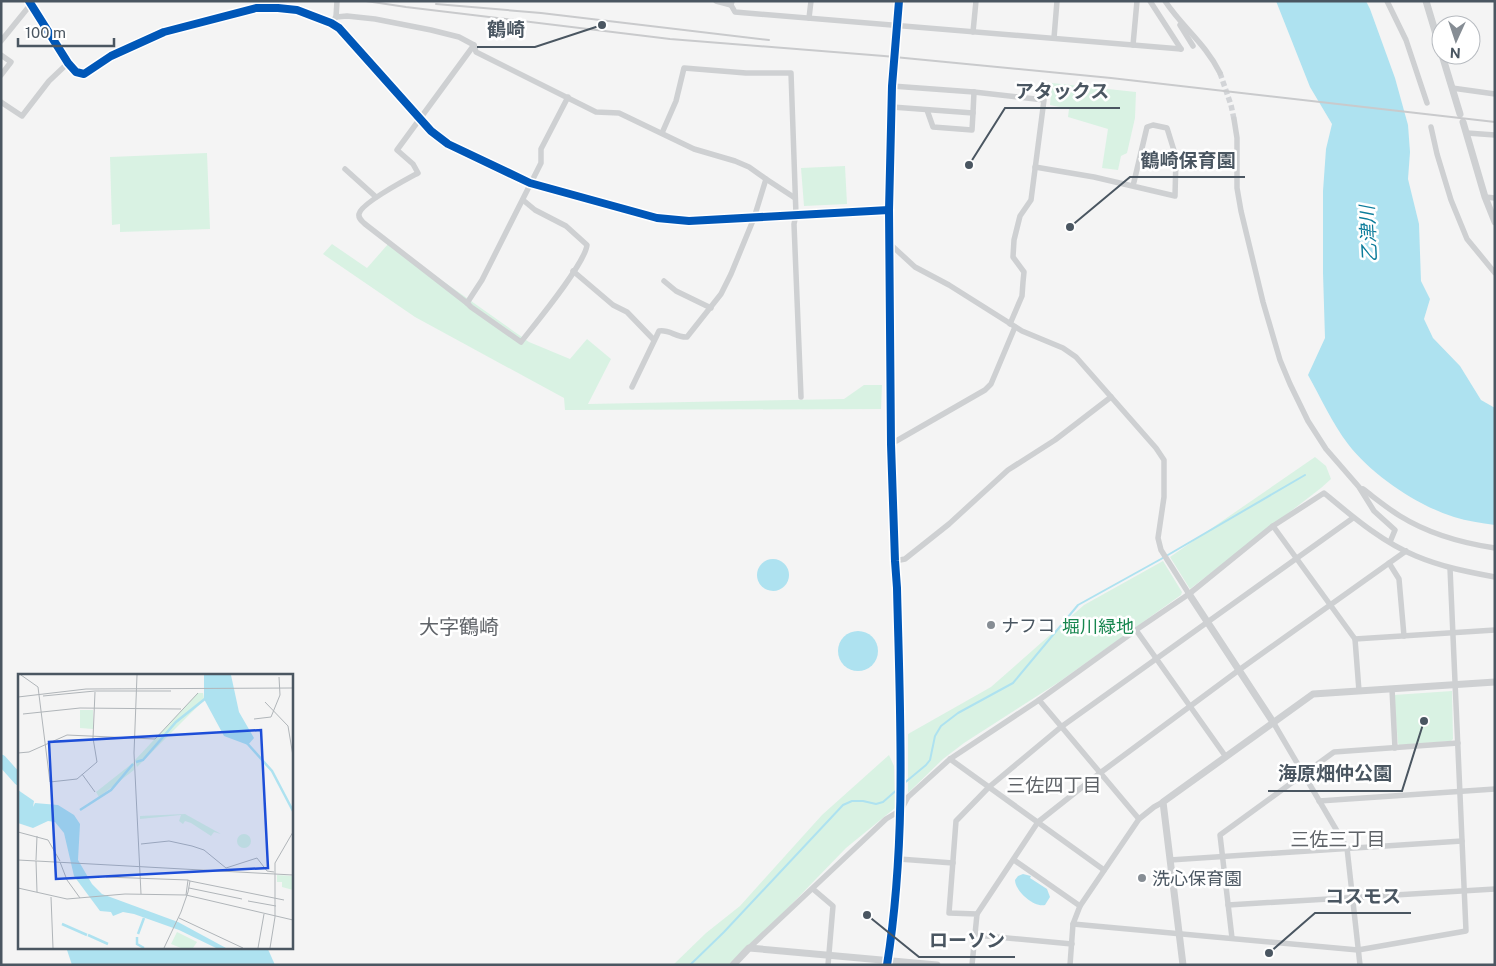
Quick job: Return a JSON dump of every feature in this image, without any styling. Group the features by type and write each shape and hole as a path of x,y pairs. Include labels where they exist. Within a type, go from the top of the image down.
{"street":[{"path":"331,23 336,17 337,1"},
{"path":"716,1 731,3 735,12 1180,49 1150,1"},
{"path":"810,18 811,1"},
{"path":"887,963 896,904 900,810 898,597 891,444 889,210 892,86 899,1"},
{"path":"973,32 976,1"},
{"path":"1054,38 1057,1"},
{"path":"1132,45 1136,1"},
{"path":"1166,1 1193,46"},
{"path":"1387,1 1406,40 1427,102"},
{"path":"1426,1 1431,18"},
{"path":"1,41 30,3 68,63 76,72 84,74 112,56 164,32 256,8 297,10 339,28 431,131 448,144 530,182 657,218 689,221 889,210"},
{"path":"336,17 347,16 375,19 459,37 474,45 476,52 596,112 619,113 694,149 749,167 795,198"},
{"path":"1177,18 1212,56 1220,73"},
{"path":"474,45 397,150 413,164 418,172 376,197 362,210 359,214 359,219 471,307 521,342 573,271 587,245 566,226 535,210 523,200"},
{"path":"1,55 11,62 1,75"},
{"path":"1,102 22,116 49,81 68,63"},
{"path":"1445,65 1460,114"},
{"path":"662,133 676,101 684,68 746,73 792,73 796,215 794,224 802,397"},
{"path":"891,444 985,390 991,384 1022,296 1024,272 1013,257 1014,240 1020,216 1031,200 1044,100 974,92 892,86"},
{"path":"1452,88 1495,94"},
{"path":"927,110 933,127 972,130 974,92"},
{"path":"467,303 482,280 523,200 530,182 541,163 541,149 568,97"},
{"path":"892,107 972,113"},
{"path":"1234,119 1237,138 1237,188 1263,302 1280,360 1308,421 1335,461 1359,487 1384,506 1416,526 1459,542 1495,548"},
{"path":"1463,122 1485,197 1495,222"},
{"path":"1035,166 1094,177 1175,196 1176,157 1167,128 1154,126 1147,128 1133,186"},
{"path":"1431,128 1448,191 1467,239 1495,273"},
{"path":"1467,133 1495,135"},
{"path":"345,169 376,197"},
{"path":"632,387 659,331 664,330 682,337 687,336 721,294 754,218 766,179"},
{"path":"1485,197 1495,198"},
{"path":"890,244 915,266 1013,325 1063,348 1076,357 1156,448 1164,460 1164,498 1158,538 1161,550 1273,722 1347,848 1360,965"},
{"path":"573,271 613,304 627,312 654,340"},
{"path":"664,281 676,291 710,308"},
{"path":"895,561 905,560 949,524 1008,470 1055,440 1111,397"},
{"path":"1359,487 1374,511 1394,530 1390,542"},
{"path":"733,965 748,948 886,819 900,810 908,797 950,759 1039,700 1189,594 1273,526 1324,494 1353,518 1416,556 1450,568 1495,577"},
{"path":"977,914 949,913 956,821 989,787 1061,727 1353,518"},
{"path":"1273,526 1355,639 1359,691"},
{"path":"972,965 977,914 1038,822 1100,773 1239,670 1406,551"},
{"path":"1389,564 1399,579 1404,636"},
{"path":"1074,924 1358,950 1466,931 1450,568"},
{"path":"1136,630 1226,757"},
{"path":"1355,639 1495,630"},
{"path":"1070,965 1074,924 1080,906 1139,820 1154,807 1313,694 1495,682"},
{"path":"1392,689 1395,748"},
{"path":"1039,700 1139,820"},
{"path":"1232,938 1220,835 1334,752 1458,744"},
{"path":"950,759 1104,870"},
{"path":"1319,801 1495,789"},
{"path":"1163,802 1183,965"},
{"path":"1170,860 1462,840"},
{"path":"899,859 953,864"},
{"path":"1014,860 1080,906"},
{"path":"813,889 833,906 828,965"},
{"path":"1228,905 1495,889"},
{"path":"975,935 1072,944"},
{"path":"748,948 829,955 887,963 937,965"}],"green space":[{"path":"1052,83 1136,92 1135,118 1127,153 1121,156 1118,170 1102,168 1108,129 1068,117 1069,109 1050,105"},
{"path":"207,153 210,229 120,232 120,224 112,225 110,157"},
{"path":"845,166 847,204 804,206 801,168"},
{"path":"389,243 529,342 570,359 587,339 611,359 588,404 844,399 864,385 882,385 881,409 565,410 564,398 415,317 323,254 332,244 367,268"},
{"path":"1315,457 1326,466 1331,479 1190,589 1170,557"},
{"name":"堀川緑地","path":"1163,561 1182,592 1181,595 1059,682 964,743 943,759 908,793 908,734 991,687 1084,605"},
{"path":"1452,691 1453,739 1451,741 1399,745 1394,695"},
{"path":"889,755 894,766 895,808 846,848 785,911 728,965 673,965 706,933 740,906 822,815"}],"water":[{"name":"乙津川","path":"1276,1 1366,1 1370,9 1395,78 1408,125 1410,152 1408,179 1419,224 1421,281 1430,299 1424,319 1433,338 1460,366 1481,400 1495,408 1495,525 1464,520 1440,512 1410,497 1382,478 1358,456 1342,436 1308,375 1325,338 1323,191 1326,149 1332,124 1310,87"},
{"path":"773,559 779,560 784,564 788,569 788,581 784,586 779,590 773,591 767,590 762,586 758,581 757,575 758,569 762,564 767,560"},
{"path":"862,631 869,634 875,640 878,651 877,659 869,668 862,671 854,671 847,668 839,659 838,647 841,640 850,632"},
{"path":"1023,874 1031,876 1030,878 1047,889 1050,897 1045,905 1036,904 1026,898 1018,889 1015,880"},
{"path":"66,948 267,948 275,965 72,965"}],"waterway":[{"path":"902,785 930,760 935,736 941,726 958,713 1013,683 1078,605 1305,475"},
{"path":"1,760 18,779"},
{"path":"690,965 724,932 843,805 852,801 876,804 883,802 899,788"}],"tunnel":[{"path":"1220,73 1234,119"}],"railway":[{"path":"366,1 670,39 884,56 1111,78 1495,122"},
{"path":"436,4 541,13 769,40"}],"cycle path":[{"path":"29,1 68,63 76,72 84,74 111,56 164,32 256,8 297,10 339,28 431,131 448,144 530,183 657,218 689,221 889,210"},
{"path":"887,965 897,871 901,777 897,588 891,444 889,210 892,86 899,1"}],"place":[{"name":"鶴崎","path":"602,25"},
{"name":"アタックス","path":"969,165"},
{"name":"鶴崎保育園","path":"1070,227"},
{"name":"ナフコ","path":"991,625"},
{"name":"海原畑仲公園","path":"1424,721"},
{"name":"洗心保育園","path":"1142,878"},
{"name":"ローソン","path":"867,915"},
{"name":"コスモス","path":"1269,953"}],"district":[{"name":"大字鶴崎","path":"459,627"},
{"name":"三佐四丁目","path":"1054,785"},
{"name":"三佐三丁目","path":"1338,839"}]}
